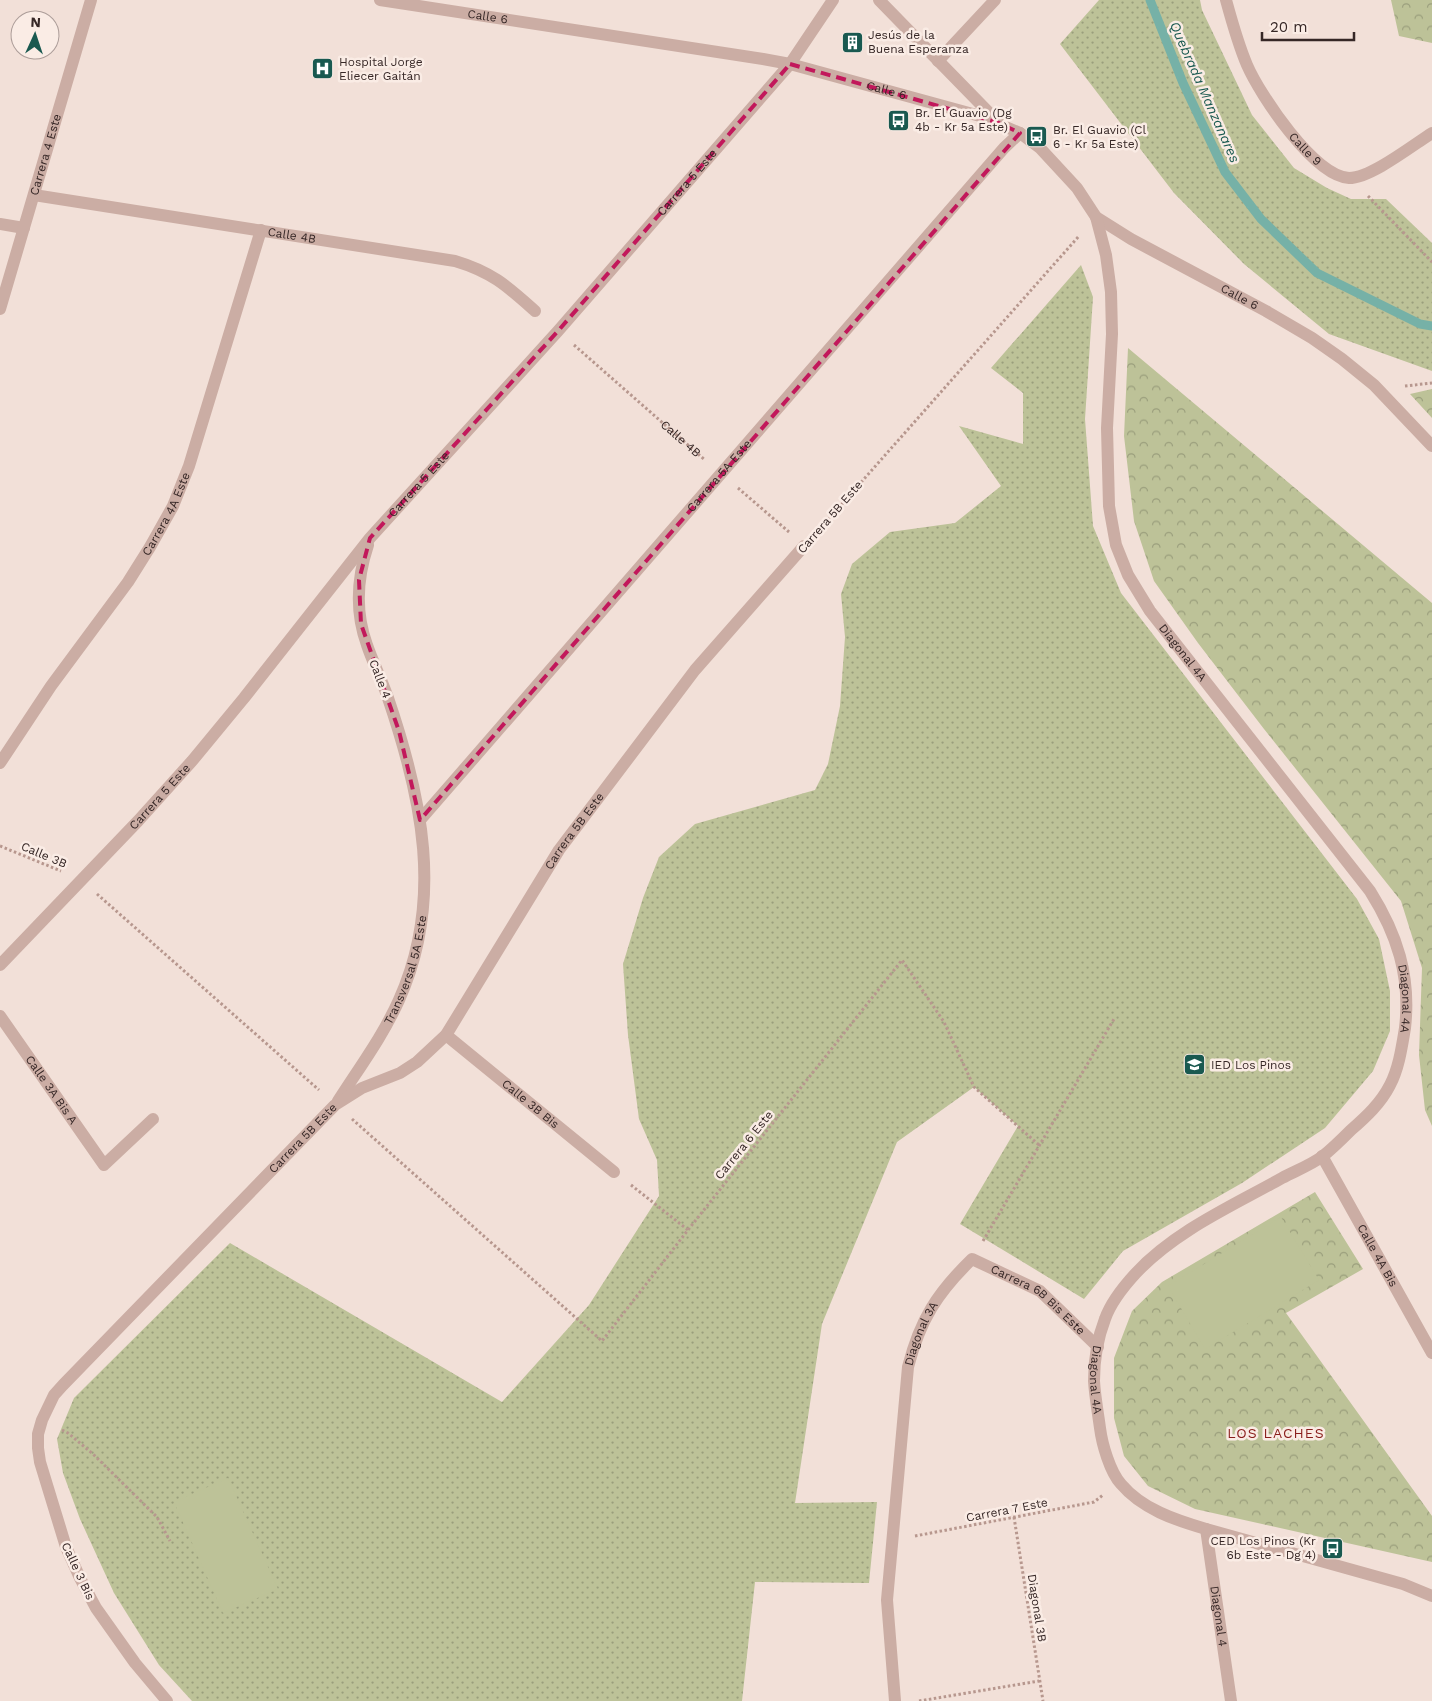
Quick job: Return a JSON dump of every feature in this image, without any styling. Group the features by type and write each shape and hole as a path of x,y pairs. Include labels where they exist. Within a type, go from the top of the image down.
{"street":[{"name":"Carrera 4 Este","path":"0,309 91,0"},
{"name":"Calle 6","path":"380,0 730,53 790,64 980,116 999,123 1020,133 1040,148 1077,188 1096,217 1131,239 1312,338 1374,385 1432,446"},
{"name":"Carrera 5 Este","path":"0,965 192,761 370,538 558,331 790,64 833,0"},
{"path":"879,0 999,123"},
{"path":"938,61 995,0"},
{"name":"Calle 9","path":"1226,0 1248,66 1263,94 1281,120 1323,167 1332,173 1350,178"},
{"name":"Carrera 5A Este","path":"420,820 720,473 1004,148 1020,133"},
{"path":"1350,178 1374,170 1432,133"},
{"name":"Calle 4B","path":"34,195 455,261 473,266 490,274 506,284 536,311"},
{"name":"Diagonal 4A","path":"1096,217 1106,255 1111,292 1112,334 1107,428 1109,506 1116,544 1128,575 1150,611 1370,891 1385,914 1397,942 1405,975 1407,1010 1402,1048 1390,1085 1372,1112 1322,1156 1172,1241 1151,1257 1117,1297 1105,1318 1098,1347 1094,1381 1101,1433 1109,1461 1119,1482 1136,1498 1160,1513 1206,1529 1403,1584 1432,1596"},
{"path":"0,224 24,228"},
{"name":"Carrera 4A Este","path":"0,763 51,686 128,582 173,506 189,466 261,230"},
{"name":"Calle 4","path":"370,538 363,558 359,580 358,602 361,624 366,645 384,687 399,730 420,820"},
{"name":"Carrera 5B Este","path":"42,1420 54,1395 63,1385 335,1105 362,1088 381,1082 405,1069 422,1058 446,1035 559,850 695,670 804,546"},
{"name":"Transversal 5A Este","path":"335,1105 385,1028 410,972 423,912 424,850 420,820"},
{"name":"Calle 3A Bis A","path":"0,1016 104,1165 153,1119"},
{"name":"Calle 3B Bis","path":"446,1035 614,1172"},
{"name":"Calle 4A Bis","path":"1322,1156 1432,1353"},
{"name":"Carrera 6B Bis Este","path":"972,1259 1040,1292 1098,1347"},
{"name":"Diagonal 3A","path":"895,1701 887,1600 908,1368 914,1343 924,1319 954,1277 972,1259"},
{"name":"Calle 3 Bis","path":"42,1420 38,1434 40,1462 66,1547 100,1615 130,1656 167,1701"},
{"name":"Diagonal 4","path":"1206,1529 1232,1701"}],"path":[{"path":"1350,178 1432,262"},
{"name":"Carrera 5B Este","path":"804,546 1096,217"},
{"name":"Calle 4B","path":"558,331 804,546"},
{"name":"Calle 3B","path":"0,846 81,880"},
{"name":"Carrera 6 Este","path":"602,1341 902,960 944,1022 974,1087 1040,1145"},
{"path":"972,1259 1114,1019"},
{"path":"614,1172 688,1230"},
{"path":"42,1420 68,1433 93,1454 156,1517 170,1541"},
{"name":"Carrera 7 Este","path":"892,1540 1094,1502 1119,1482"},
{"name":"Diagonal 3B","path":"1014,1517 1043,1701"},
{"path":"919,1701 1040,1681"}],"highlighted area":[{"path":"790,64 999,123 1020,133 420,820 399,731 361,624 359,580 370,538 558,331"}],"green space":[{"path":"1099,0 1200,0 1202,10 1252,115 1294,168 1327,188 1351,199 1386,199 1432,243 1432,371 1329,334 1244,264 1174,193 1060,44"},
{"path":"1391,0 1432,0 1432,43 1399,36"},
{"path":"1081,265 1093,297 1085,419 1093,526 1121,593 1357,899 1379,939 1390,991 1390,1031 1373,1071 1325,1128 1242,1183 1123,1251 1084,1299 960,1224 1018,1126 974,1087 897,1142 822,1324 795,1503 877,1502 869,1583 755,1582 742,1701 192,1701 159,1665 114,1593 80,1519 63,1473 57,1439 74,1398 230,1243 502,1402 589,1305 659,1196 657,1160 639,1119 628,1035 623,964 643,898 659,857 695,824 815,790 828,764 840,706 845,637 841,594 852,564 890,532 955,523 1001,486 959,426 1023,444 1023,393 991,368"},
{"path":"1128,348 1432,603 1432,1126 1425,1110 1419,1055 1422,968 1401,901 1264,729 1198,643 1154,581 1134,521 1124,436"},
{"path":"1432,389 1432,418 1410,394"},
{"path":"1315,1192 1363,1269 1286,1313 1432,1516 1432,1562 1195,1509 1148,1486 1124,1456 1114,1418 1114,1358 1132,1311 1162,1282"},
{"path":"1281,1217 1319,1280 1205,1349 1168,1286"},
{"path":"228,1478 278,1589 223,1613 174,1502"}],"waterway":[{"name":"Quebrada Manzanares","path":"1150,0 1183,83 1225,172 1261,219 1317,273 1420,324 1432,326"}],"place":[{"name":"Jesús de la Buena Esperanza","path":"852,42"},
{"name":"Hospital Jorge Eliecer Gaitán","path":"323,69"},
{"name":"Br. El Guavio (Dg 4b - Kr 5a Este)","path":"899,120"},
{"name":"Br. El Guavio (Cl 6 - Kr 5a Este)","path":"1037,137"},
{"name":"IED Los Pinos","path":"1195,1065"},
{"name":"CED Los Pinos (Kr 6b Este - Dg 4)","path":"1332,1548"}],"district":[{"name":"LOS LACHES","path":"1276,1433"}]}
